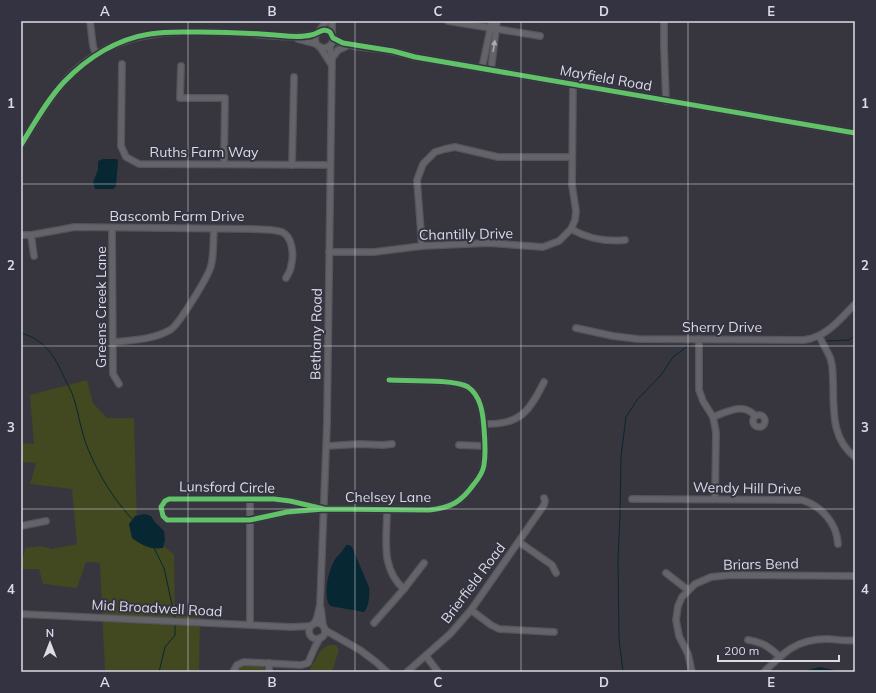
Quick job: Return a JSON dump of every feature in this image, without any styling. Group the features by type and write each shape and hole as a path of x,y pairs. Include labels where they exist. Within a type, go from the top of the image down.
{"street":[{"path":"90,21 96,55"},
{"path":"326,21 314,38 318,46 331,61 338,50 345,47"},
{"path":"294,37 325,48 330,46 333,36 332,21"},
{"path":"448,21 540,36"},
{"path":"482,68 489,28 492,21"},
{"path":"491,70 497,21"},
{"path":"664,21 666,101"},
{"path":"21,145 46,105 73,73 96,55 112,46 130,39 149,34 166,32 223,32 294,37 328,30 333,36"},
{"name":"Mayfield Road","path":"333,36 338,42 354,46 393,51 414,57 855,133"},
{"name":"Mayfield Road","path":"330,46 352,48 354,46"},
{"name":"Bethany Road","path":"313,625 317,618 320,605 326,446 330,46"},
{"name":"Ruths Farm Way","path":"122,64 121,146 126,157 139,164 330,165"},
{"path":"180,66 180,98 225,98 224,164"},
{"path":"292,165 294,77"},
{"path":"573,84 572,184 576,211 575,220 571,229 596,240 625,240"},
{"path":"422,246 417,180 423,164 435,152 455,147 498,157 572,157"},
{"name":"Bascomb Farm Drive","path":"21,235 31,235 75,227 274,230 286,234 292,246 292,266 286,278"},
{"name":"Greens Creek Lane","path":"112,228 113,374 119,384"},
{"path":"113,342 134,341 156,337 172,330 191,302 211,267 214,229"},
{"name":"Chantilly Drive","path":"329,252 374,252 422,246 488,243 543,247 559,241 571,229"},
{"path":"31,235 34,256"},
{"name":"Sherry Drive","path":"576,328 628,338 804,340 819,336 830,329 855,304"},
{"path":"819,336 830,357 832,365 834,419 836,428 843,444 855,457"},
{"path":"699,339 699,390 703,401 713,418 716,432 715,499"},
{"name":"Chelsey Lane","path":"324,509 435,510 459,501 482,474 486,446 484,424 479,401 471,390 466,386 451,382 389,380"},
{"path":"484,424 501,424 518,418 533,404 544,382"},
{"path":"713,418 735,409 743,409 753,414"},
{"path":"326,446 392,444"},
{"path":"459,445 486,446"},
{"name":"Brierfield Road","path":"407,672 450,634 471,610 544,505 544,498"},
{"name":"Lunsford Circle","path":"169,499 274,499 324,509 286,513 250,520 167,520 163,516 161,506 169,499"},
{"name":"Wendy Hill Drive","path":"632,499 796,499 808,502 818,508 831,522 836,532 838,544"},
{"path":"250,500 250,625"},
{"path":"387,510 387,563 398,584 404,589"},
{"path":"21,526 46,521"},
{"path":"519,542 552,565 556,573"},
{"path":"374,623 404,589 424,563"},
{"path":"666,573 688,590"},
{"name":"Briars Bend","path":"692,672 688,654 679,636 676,620 678,606 682,597 695,584 711,577 732,575 855,576"},
{"name":"Bethany Road","path":"320,605 324,628"},
{"path":"471,610 499,629 554,632"},
{"name":"Mid Broadwell Road","path":"21,614 291,627 313,625"},
{"path":"315,647 310,630 313,625 319,624 340,640 365,654 387,672"},
{"name":"Mid Broadwell Road","path":"291,627 312,636"},
{"path":"233,672 237,665 244,662 301,665 308,663 321,638 324,628"},
{"path":"312,636 340,640"},
{"path":"748,640 760,642 780,657"},
{"path":"764,672 789,649 808,640 855,640"},
{"path":"426,656 438,672"},
{"path":"269,664 269,672"}],"green space":[{"path":"87,380 93,403 107,418 134,418 137,526 174,554 175,615 200,617 199,672 105,672 100,563 86,562 77,588 43,584 39,569 21,569 25,548 40,546 52,549 77,544 72,489 30,484 36,463 21,462 21,443 34,444 30,395"},
{"path":"328,645 336,645 339,650 332,672 310,672 310,669 321,650"},
{"path":"247,665 261,666 266,669 266,672 235,672 238,668"}],"water":[{"path":"103,159 117,159 118,161 116,186 113,189 95,189 93,182 98,170 98,161"},
{"path":"145,514 151,516 164,531 165,540 163,548 146,546 132,538 129,524 135,516"},
{"path":"346,545 352,547 369,587 369,600 364,612 330,606 328,601 327,584 329,573 334,561"},
{"path":"820,667 843,672 807,672 808,670"}],"waterway":[{"path":"21,333 43,344 52,355 71,390 92,459 113,495 133,520"},
{"path":"825,341 849,340 855,336"},
{"path":"711,337 734,337"},
{"path":"811,341 819,341"},
{"path":"623,672 619,639 618,559 621,456 626,417 637,400 661,375 673,357 693,342"},
{"path":"154,548 164,568 175,618"},
{"path":"159,672 165,647 175,635 175,624"}],"cycle path":[{"path":"21,145 52,96 82,65 103,51 126,40 162,32 237,33 298,37 325,30 330,32 333,38 343,43 393,51 415,57 855,133"},
{"path":"324,509 274,499 169,499 165,501 161,507 163,516 167,520 250,520 287,512 324,509 429,510 443,508 455,503 460,500 476,482 482,473 484,465 485,446 483,417 479,400 468,387 462,384 430,381 389,380"}]}
